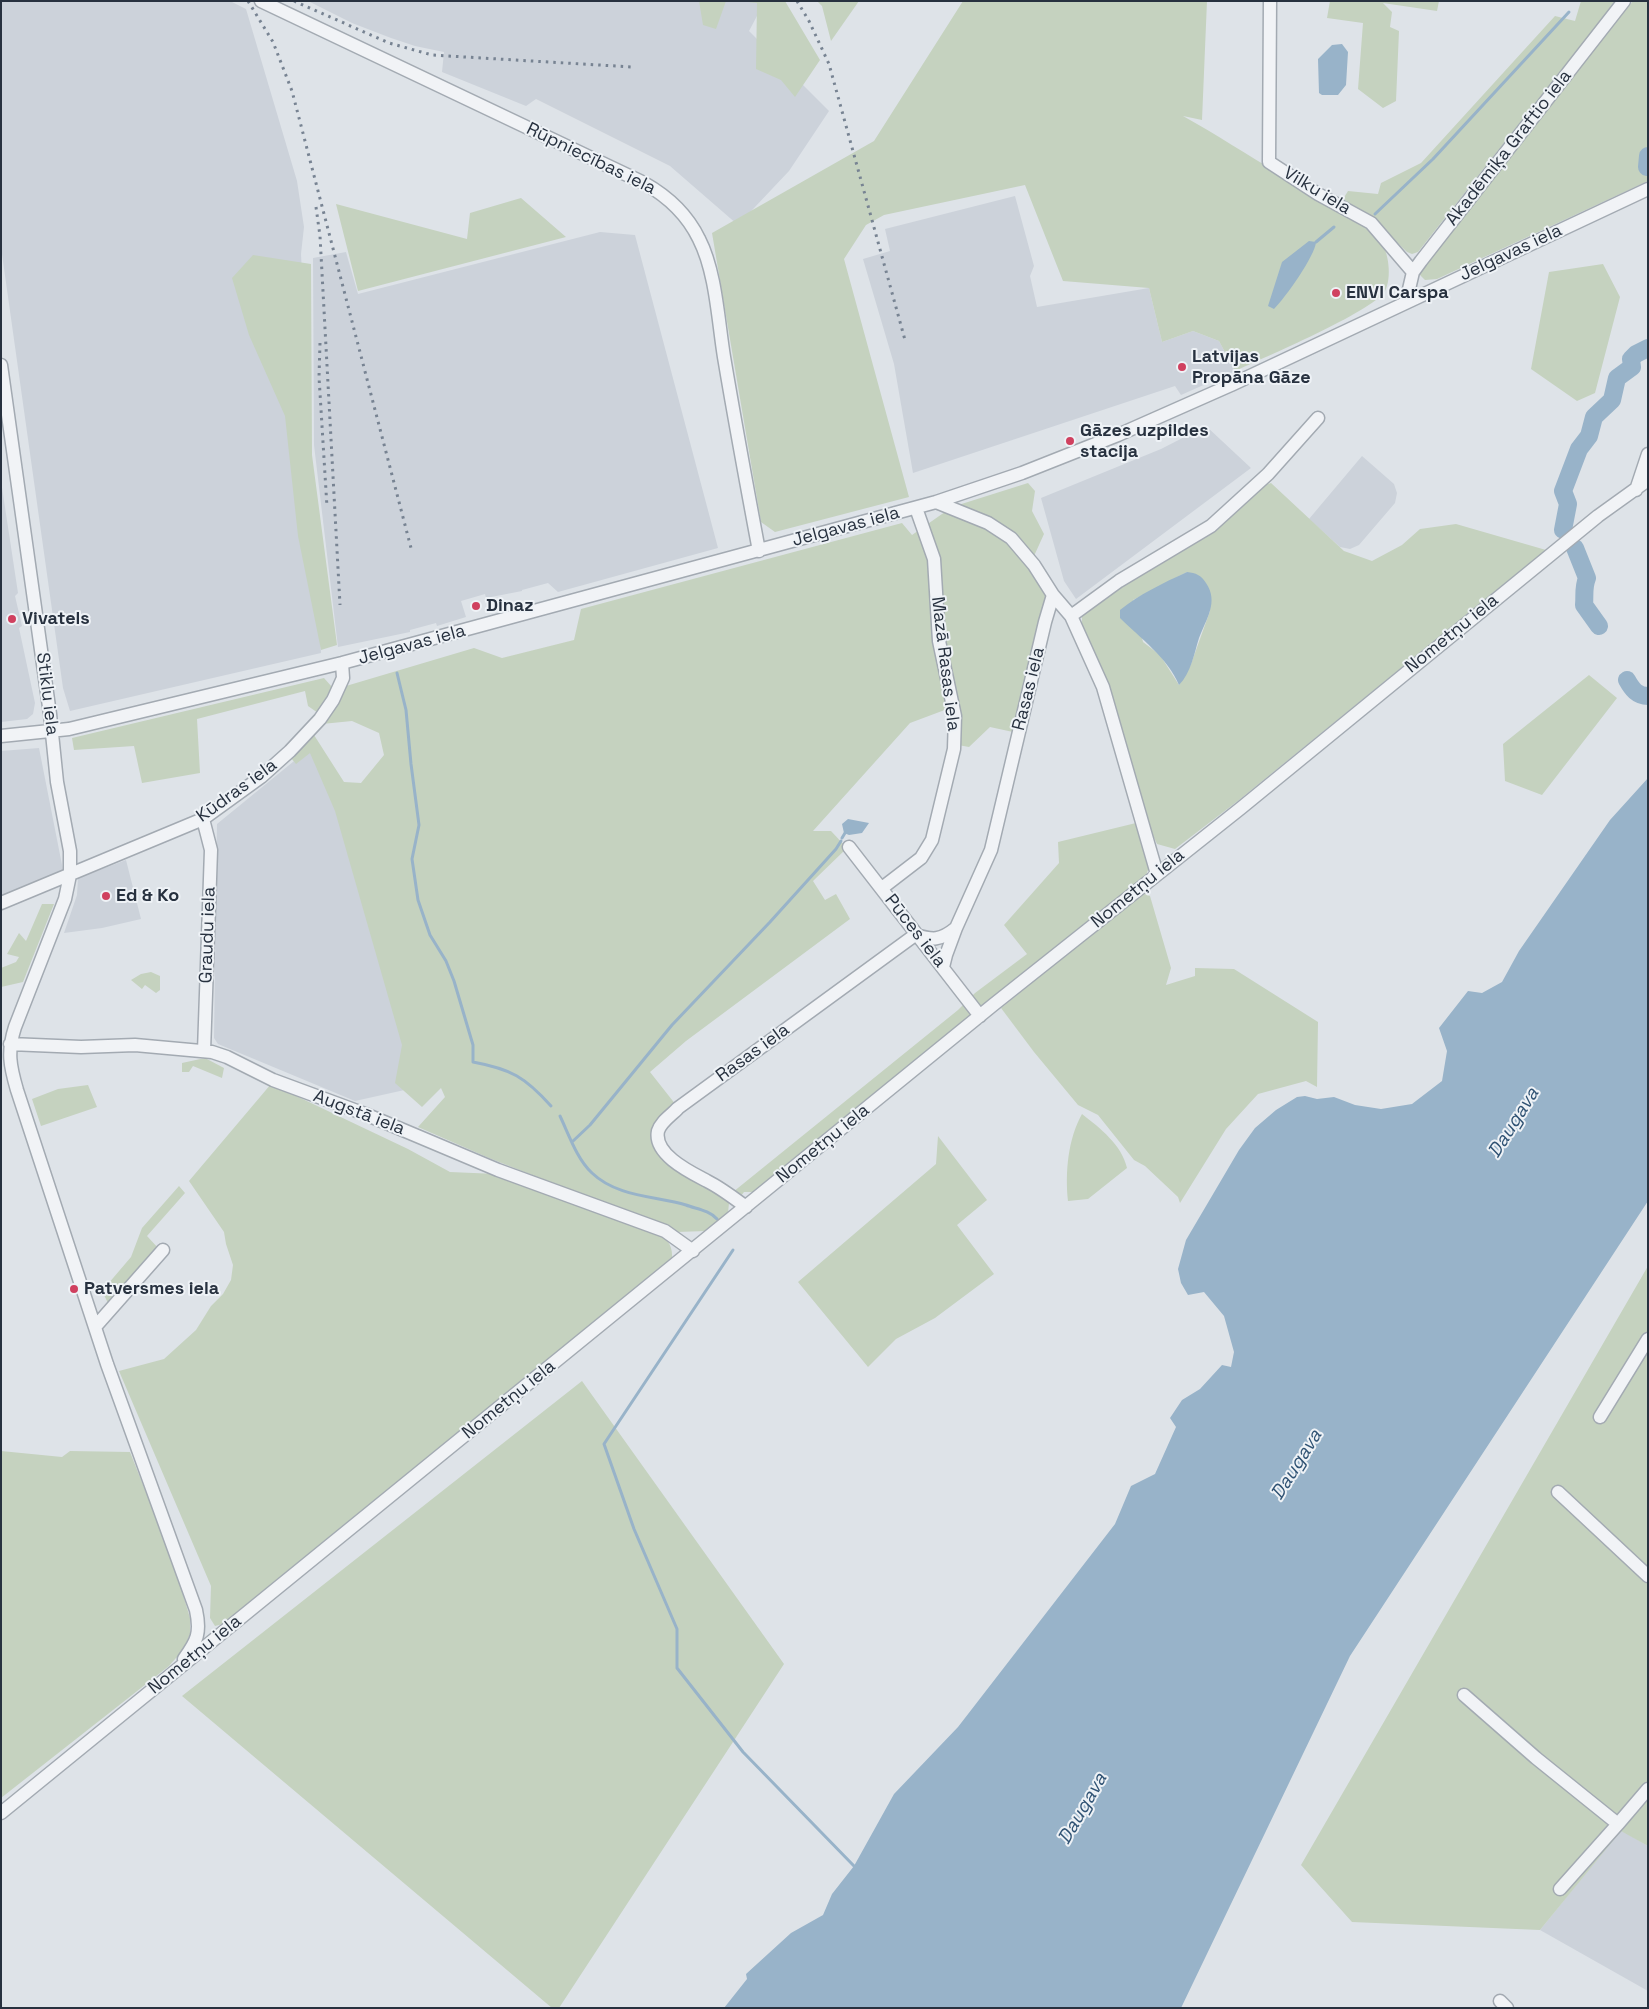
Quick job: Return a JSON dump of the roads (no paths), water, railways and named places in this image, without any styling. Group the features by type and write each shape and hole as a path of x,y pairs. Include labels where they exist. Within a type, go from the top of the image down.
{"street":[{"name":"Rūpniecības iela","path":"261,1 644,183 665,197 680,211 699,238 711,272 743,472 759,552"},
{"name":"Vilku iela","path":"1270,1 1269,162 1318,194 1371,223 1413,272"},
{"name":"Akadēmiķa Graftio iela","path":"1406,302 1413,272 1624,1"},
{"name":"Jelgavas iela","path":"1,736 69,730 342,664 759,552 916,508 1022,474 1118,435 1231,385 1648,189"},
{"name":"Stiklu iela","path":"1,366 52,731 57,782 70,851 70,875"},
{"path":"1071,616 1119,581 1211,526 1268,474 1318,418"},
{"path":"1636,490 1648,454"},
{"name":"Nometņu iela","path":"1,1812 980,1016 1241,808 1590,523 1648,480"},
{"path":"936,502 988,522 1011,538 1034,565 1071,616 1103,687 1157,874"},
{"name":"Mazā Rasas iela","path":"882,888 921,858 932,840 954,749 956,716 939,641 934,559 916,508"},
{"name":"Rasas iela","path":"944,968 946,955 956,928 991,850 1041,639 1054,595"},
{"name":"Kūdras iela","path":"1,904 203,819 261,777 290,751 320,719 333,700 343,678 342,664"},
{"name":"Graudu iela","path":"203,819 211,850 204,1051"},
{"name":"Pūces iela","path":"849,847 882,888 915,935 944,968 980,1016"},
{"path":"70,875 66,899 7,1051 17,1090 95,1327 200,1624 199,1634 179,1667"},
{"path":"915,935 937,939 948,935 956,928"},
{"name":"Rasas iela","path":"746,1207 708,1181 688,1172 668,1156 659,1143 658,1131 666,1119 678,1108 915,935"},
{"name":"Augstā iela","path":"7,1051 135,1045 204,1051 227,1057 273,1080 365,1114 498,1170 665,1231 693,1251"},
{"path":"95,1327 163,1250"},
{"path":"1600,1417 1648,1339"},
{"path":"1558,1492 1648,1576"},
{"path":"1464,1696 1536,1758 1618,1824"},
{"path":"1560,1889 1648,1789"}],"water":[{"path":"1342,44 1348,52 1346,85 1338,95 1322,95 1319,93 1318,59 1332,45"},
{"path":"1309,241 1316,242 1311,257 1292,287 1274,309 1268,306 1282,262"},
{"path":"1187,572 1198,575 1204,580 1210,590 1211,604 1194,657 1179,685 1161,657 1120,618 1120,610 1144,594"},
{"name":"Daugava","path":"1648,778 1648,1201 1350,1656 1181,2008 724,2008 747,1979 746,1974 791,1933 823,1915 832,1894 854,1866 894,1794 958,1727 1115,1524 1131,1486 1155,1474 1176,1427 1170,1418 1182,1400 1200,1389 1222,1365 1231,1367 1234,1352 1224,1316 1204,1292 1188,1295 1181,1283 1178,1269 1186,1240 1239,1150 1255,1128 1276,1110 1297,1097 1305,1096 1317,1099 1334,1097 1355,1105 1381,1109 1412,1104 1442,1081 1447,1051 1439,1028 1468,991 1482,993 1502,982 1519,951 1610,820"},
{"path":"848,819 869,823 862,833 849,835 844,833 842,824"}],"waterway":[{"path":"1375,214 1433,159 1569,12"},
{"path":"1647,167 1648,156"},
{"path":"1316,242 1334,227"},
{"path":"1563,530 1568,504 1563,491 1579,449 1589,436 1594,417 1612,400 1617,378 1632,367 1631,359 1636,354 1648,348"},
{"path":"1575,548 1587,578 1584,605 1599,626"},
{"path":"397,673 406,710 419,825 412,859 418,900 430,935 446,961 454,981 473,1045 473,1062 508,1071 525,1081 551,1106"},
{"path":"1627,680 1635,691 1641,695 1648,696"},
{"path":"842,838 845,833"},
{"path":"572,1142 590,1125 672,1025 770,922 836,849 841,841"},
{"path":"560,1116 582,1161 602,1181 637,1195 702,1210 717,1219"},
{"path":"733,1250 604,1444 634,1529 677,1629 677,1668 743,1752 854,1866"}],"railway":[{"path":"248,1 273,42 292,91 411,548"},
{"path":"294,1 389,43 432,55 632,67"},
{"path":"797,1 809,21 829,64 905,340"},
{"path":"316,207 320,236 340,605"},
{"path":"320,343 319,377 327,507"}],"place":[{"name":"ENVI Carspa","path":"1336,293"},
{"name":"Latvijas Propāna Gāze","path":"1182,367"},
{"name":"Gāzes uzpildes stacija","path":"1070,441"},
{"name":"Dinaz","path":"476,606"},
{"name":"Vivatels","path":"12,619"},
{"name":"Ed & Ko","path":"106,896"},
{"name":"Patversmes iela","path":"74,1289"}]}
